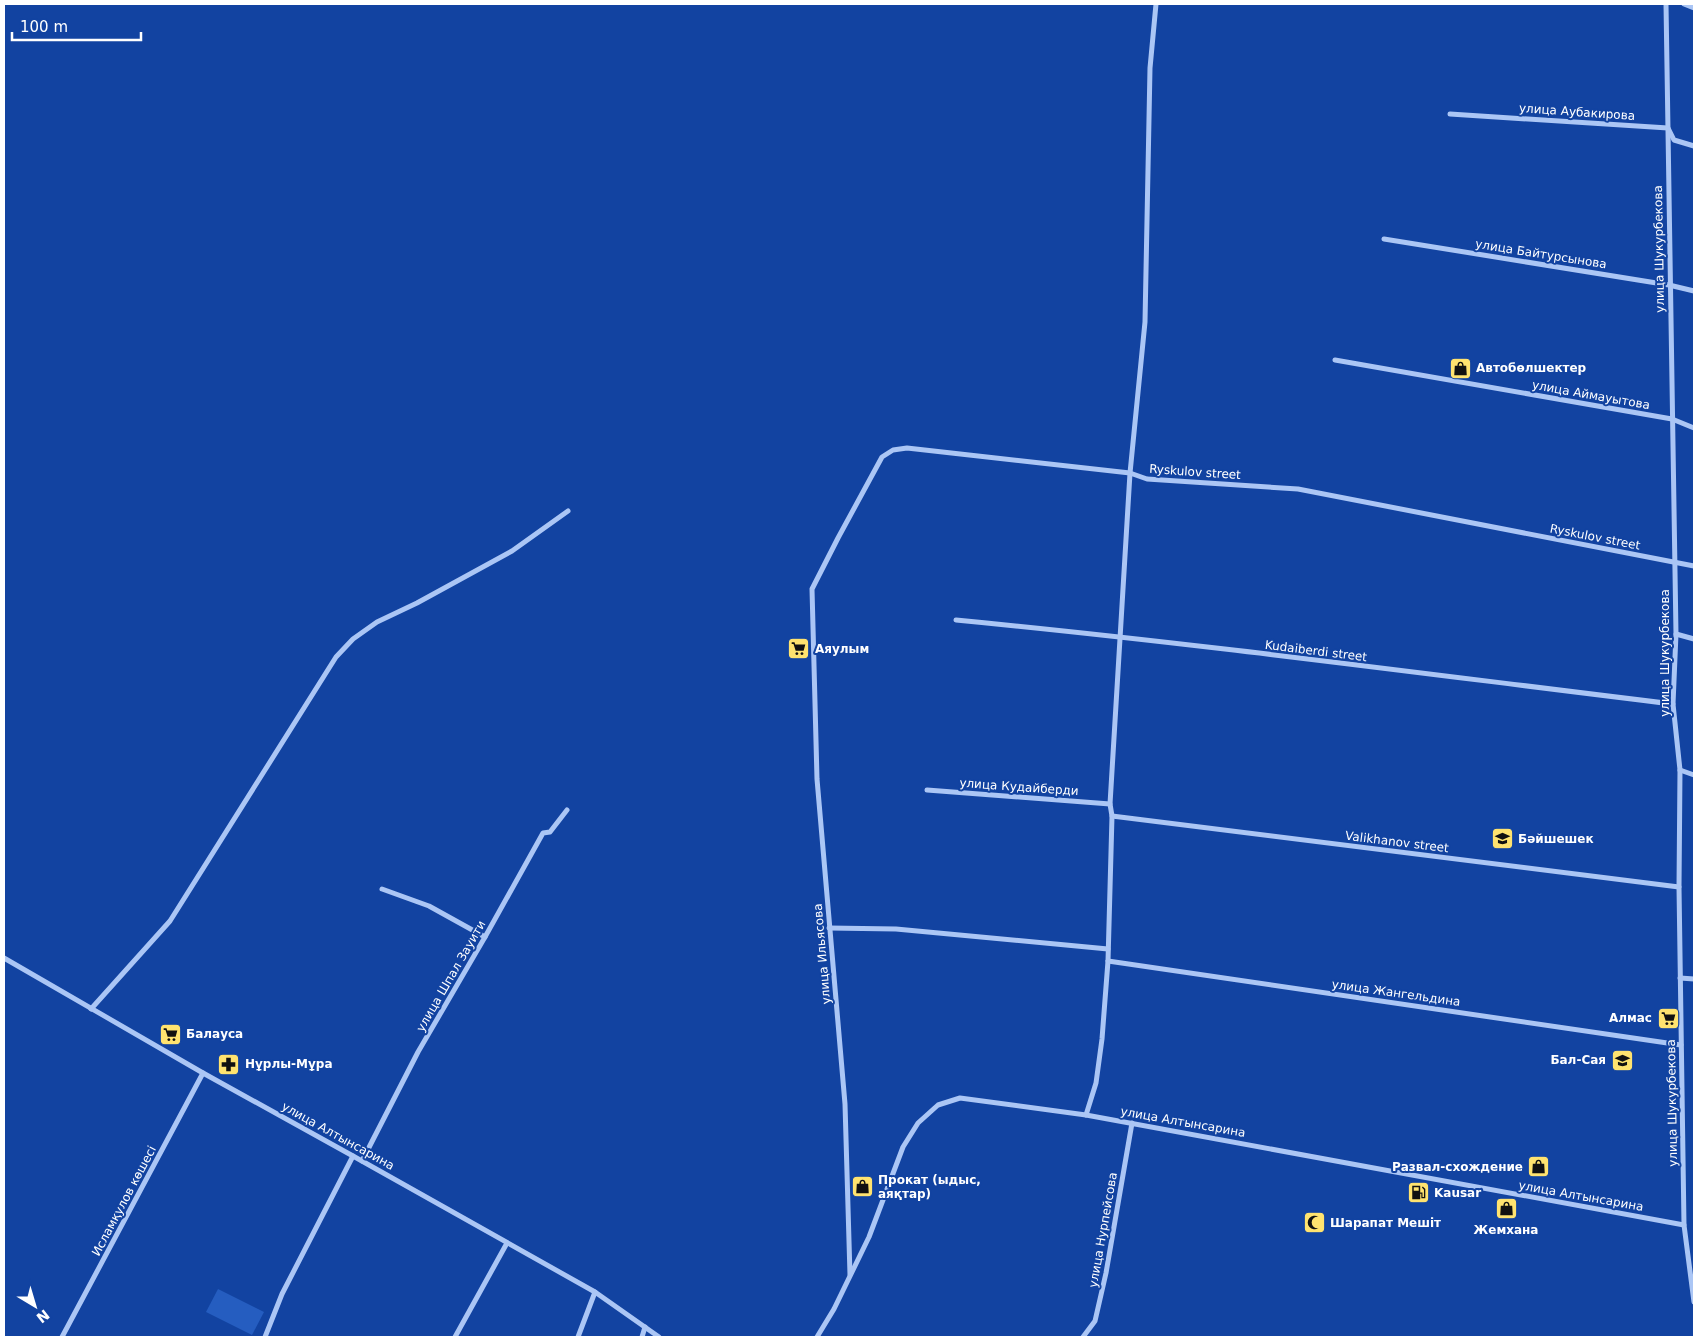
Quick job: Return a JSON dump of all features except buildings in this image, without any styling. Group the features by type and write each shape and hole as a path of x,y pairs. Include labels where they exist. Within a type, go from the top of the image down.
{"street":[{"path":"1086,1115 1096,1082 1102,1039 1108,961 1112,816 1110,804 1130,473 1145,322 1150,77 1156,4"},
{"name":"улица Шукурбекова","path":"1666,4 1676,634 1673,704 1680,770 1679,887 1684,1225 1694,1302"},
{"path":"1684,4 1694,8"},
{"name":"улица Аубакирова","path":"1450,114 1668,128"},
{"path":"1668,128 1674,140 1694,146"},
{"name":"улица Байтурсынова","path":"1384,238 1669,285 1694,291"},
{"name":"улица Аймауытова","path":"1335,360 1672,419 1694,428"},
{"name":"Ryskulov street","path":"812,630 812,589 838,538 882,457 893,450 907,448 1130,473 1146,479 1298,489 1694,566"},
{"path":"91,1009 170,921 336,657 353,639 377,622 417,603 512,551 568,510"},
{"name":"Kudaiberdi street","path":"956,620 1120,636 1203,648 1673,704"},
{"name":"улица Ильясова","path":"812,630 817,779 845,1101 850,1275"},
{"path":"1676,634 1694,639"},
{"path":"1680,770 1694,775"},
{"name":"улица Кудайберди","path":"927,790 1110,804"},
{"name":"улица Шпал Зауити","path":"362,1161 418,1052 543,833 550,832 567,810"},
{"name":"Valikhanov street","path":"1112,816 1679,887"},
{"path":"382,889 429,906 485,937"},
{"path":"829,928 896,929 1108,949"},
{"name":"улица Алтынсарина","path":"4,958 203,1073 595,1292 659,1337"},
{"name":"улица Жангельдина","path":"1108,961 1681,1045"},
{"path":"1680,978 1694,979"},
{"name":"Исламқулов көшесі","path":"62,1337 203,1073"},
{"name":"улица Алтынсарина","path":"817,1337 834,1309 870,1237 903,1147 918,1123 938,1105 960,1098 1132,1123 1684,1225"},
{"name":"улица Нурпейсова","path":"1083,1337 1095,1321 1106,1273 1132,1123"},
{"path":"265,1337 282,1294 354,1156"},
{"path":"455,1337 507,1243"},
{"path":"578,1337 595,1292"},
{"path":"642,1337 645,1327"}],"shaded area":[{"path":"218,1289 264,1312 252,1335 206,1312"}],"place":[{"name":"Автобөлшектер","path":"1460,368"},
{"name":"Аяулым","path":"799,649"},
{"name":"Бәйшешек","path":"1502,839"},
{"name":"Алмас","path":"1668,1018"},
{"name":"Балауса","path":"170,1034"},
{"name":"Бал-Сая","path":"1622,1060"},
{"name":"Нұрлы-Мұра","path":"229,1064"},
{"name":"Развал-схождение","path":"1539,1167"},
{"name":"Прокат (ыдыс, аяқтар)","path":"862,1187"},
{"name":"Kausar","path":"1418,1193"},
{"name":"Жемхана","path":"1506,1209"},
{"name":"Шарапат Мешіт","path":"1314,1223"}]}
